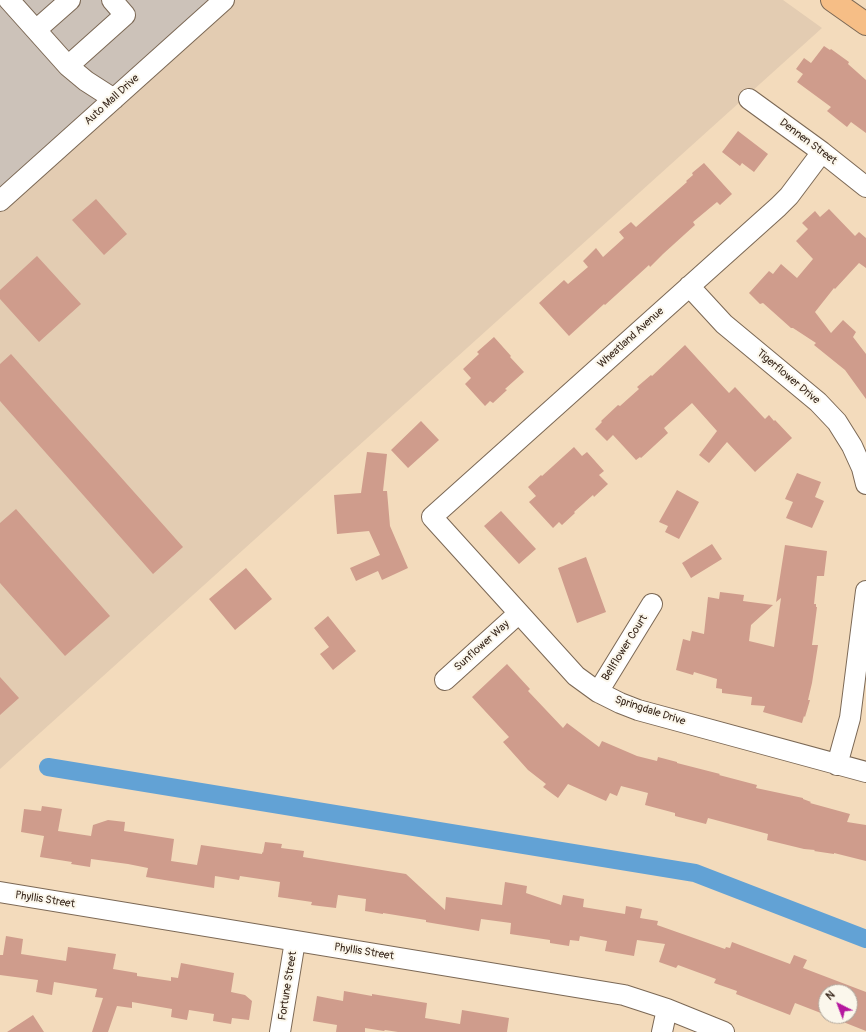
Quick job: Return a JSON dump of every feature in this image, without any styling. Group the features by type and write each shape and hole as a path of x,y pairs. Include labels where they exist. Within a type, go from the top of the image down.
{"highway":[{"path":"832,0 866,24"}],"street":[{"path":"9,0 68,66 86,81 114,98"},
{"path":"36,30 70,0"},
{"path":"68,66 125,15 112,0"},
{"name":"Auto Mall Drive","path":"0,201 224,0"},
{"name":"Dennen Street","path":"749,99 822,152 866,187"},
{"name":"Wheatland Avenue","path":"432,517 778,207 789,196 822,152"},
{"name":"Tigerflower Drive","path":"690,286 724,324 818,402 837,422 852,446 862,468 866,484"},
{"name":"Springdale Drive","path":"432,517 576,676 598,692 638,710 866,772"},
{"path":"838,765 850,718 866,591"},
{"name":"Bellflower Court","path":"598,692 652,604"},
{"name":"Sunflower Way","path":"445,680 519,613"},
{"name":"Phyllis Street","path":"0,892 624,995 667,1009 724,1032"},
{"name":"Fortune Street","path":"280,1032 295,941"},
{"path":"662,1032 667,1009"}],"shaded area":[{"path":"0,0 225,0 0,203"},
{"path":"225,0 783,0 822,28 0,769 0,203"}],"building":[{"path":"824,46 830,50 831,49 849,62 848,64 866,80 866,133 851,122 847,127 827,111 831,107 797,82 803,74 796,69 804,58 811,63"},
{"path":"738,131 768,154 754,172 742,163 740,166 722,152"},
{"path":"704,163 732,194 720,205 717,202 693,222 695,225 650,267 649,265 569,336 539,303 564,280 568,284 588,267 583,261 596,248 603,257 624,238 619,232 631,222 636,227 687,182 686,181 693,175 692,173"},
{"path":"96,199 127,234 104,255 72,220"},
{"path":"829,209 855,236 859,232 866,238 866,268 859,263 835,289 834,288 815,312 831,333 843,320 856,332 853,337 866,354 866,399 845,370 814,345 816,343 791,328 763,303 760,304 749,293 769,271 773,274 781,264 797,278 813,259 796,241 808,229 802,223 815,211 820,217"},
{"path":"37,256 81,304 39,342 0,299 0,290"},
{"path":"494,337 524,372 505,389 507,390 493,403 490,401 485,406 465,384 471,378 463,369 479,354 477,352"},
{"path":"685,345 729,393 735,387 765,419 769,415 792,438 755,472 727,442 709,463 699,455 717,431 692,403 664,428 668,433 641,458 640,457 636,460 613,435 607,441 595,429 602,422 601,421 618,405 620,406 639,389 637,387 651,375 652,376"},
{"path":"11,354 183,547 153,574 0,401 0,364"},
{"path":"421,421 439,440 408,468 391,450"},
{"path":"574,447 582,456 587,452 604,471 599,475 608,484 594,497 593,495 562,525 559,522 553,528 529,502 536,496 528,487"},
{"path":"367,452 387,454 383,491 387,491 390,526 408,568 382,580 378,571 356,581 350,568 380,555 369,531 337,534 334,495 361,493"},
{"path":"797,473 821,482 815,497 824,501 812,528 786,518 793,502 785,499"},
{"path":"677,490 699,502 679,539 665,532 668,526 659,522"},
{"path":"16,509 110,616 65,656 0,583 0,523"},
{"path":"501,511 536,549 519,564 484,526"},
{"path":"712,544 722,559 691,578 682,563"},
{"path":"785,545 827,551 824,576 817,576 814,604 816,604 817,607 812,645 818,645 808,700 810,700 802,723 763,712 765,706 751,705 752,697 722,693 722,689 716,688 717,679 694,672 693,675 676,670 683,639 690,641 692,631 704,634 708,597 719,599 720,592 744,595 743,601 773,605 751,625 749,641 774,647 781,598 776,602"},
{"path":"586,557 606,612 577,623 558,568"},
{"path":"246,568 272,599 235,630 209,599"},
{"path":"328,616 356,651 333,670 320,654 329,647 314,628"},
{"path":"507,664 530,689 528,691 563,728 567,723 599,747 602,741 637,756 657,761 658,757 677,762 757,785 756,788 803,798 811,802 810,803 850,814 847,822 866,825 866,861 767,840 768,834 708,818 706,824 675,816 675,813 645,805 648,793 621,786 617,796 610,793 606,801 568,784 558,798 543,787 546,784 528,770 503,742 509,737 472,697"},
{"path":"0,677 19,698 0,715"},
{"path":"42,806 62,809 58,831 91,836 93,825 108,820 125,822 124,831 174,839 171,861 197,865 201,845 262,854 265,842 282,844 281,848 304,851 303,857 406,874 445,910 446,897 502,905 505,882 527,886 526,893 561,905 563,895 584,899 583,907 625,914 626,906 642,909 640,918 658,921 657,925 725,949 726,947 730,948 732,942 790,964 794,955 807,960 803,968 845,984 818,984 818,1012 795,1003 790,1015 736,994 737,991 714,983 716,979 678,965 676,968 659,962 665,944 637,940 634,956 605,951 607,941 580,936 579,941 570,940 569,946 550,943 550,940 510,934 511,923 481,919 479,931 426,922 426,920 365,911 366,899 338,895 336,908 311,905 312,902 278,897 280,882 240,876 239,880 215,876 214,888 146,877 148,868 128,864 91,859 90,867 71,864 72,862 40,857 44,836 21,832 24,809 41,811"},
{"path":"6,936 23,939 21,954 66,961 68,947 116,954 113,969 137,973 137,976 171,981 171,977 178,978 181,963 234,973 231,992 245,995 252,1001 249,1020 232,1018 231,1024 213,1021 214,1014 189,1010 187,1020 171,1017 172,1009 132,1002 132,1008 117,1006 108,1032 92,1032 103,998 95,997 97,989 54,982 52,995 36,992 38,980 0,975 0,955 3,955"},
{"path":"858,989 866,992 866,1031 848,1024 858,1024"},
{"path":"344,991 427,1003 425,1018 460,1024 462,1010 509,1018 507,1032 398,1032 365,1028 365,1032 336,1032 337,1025 313,1021 317,996 343,1001"},
{"path":"33,1015 44,1032 7,1032"}],"waterway":[{"path":"48,767 695,873 866,939"}]}
